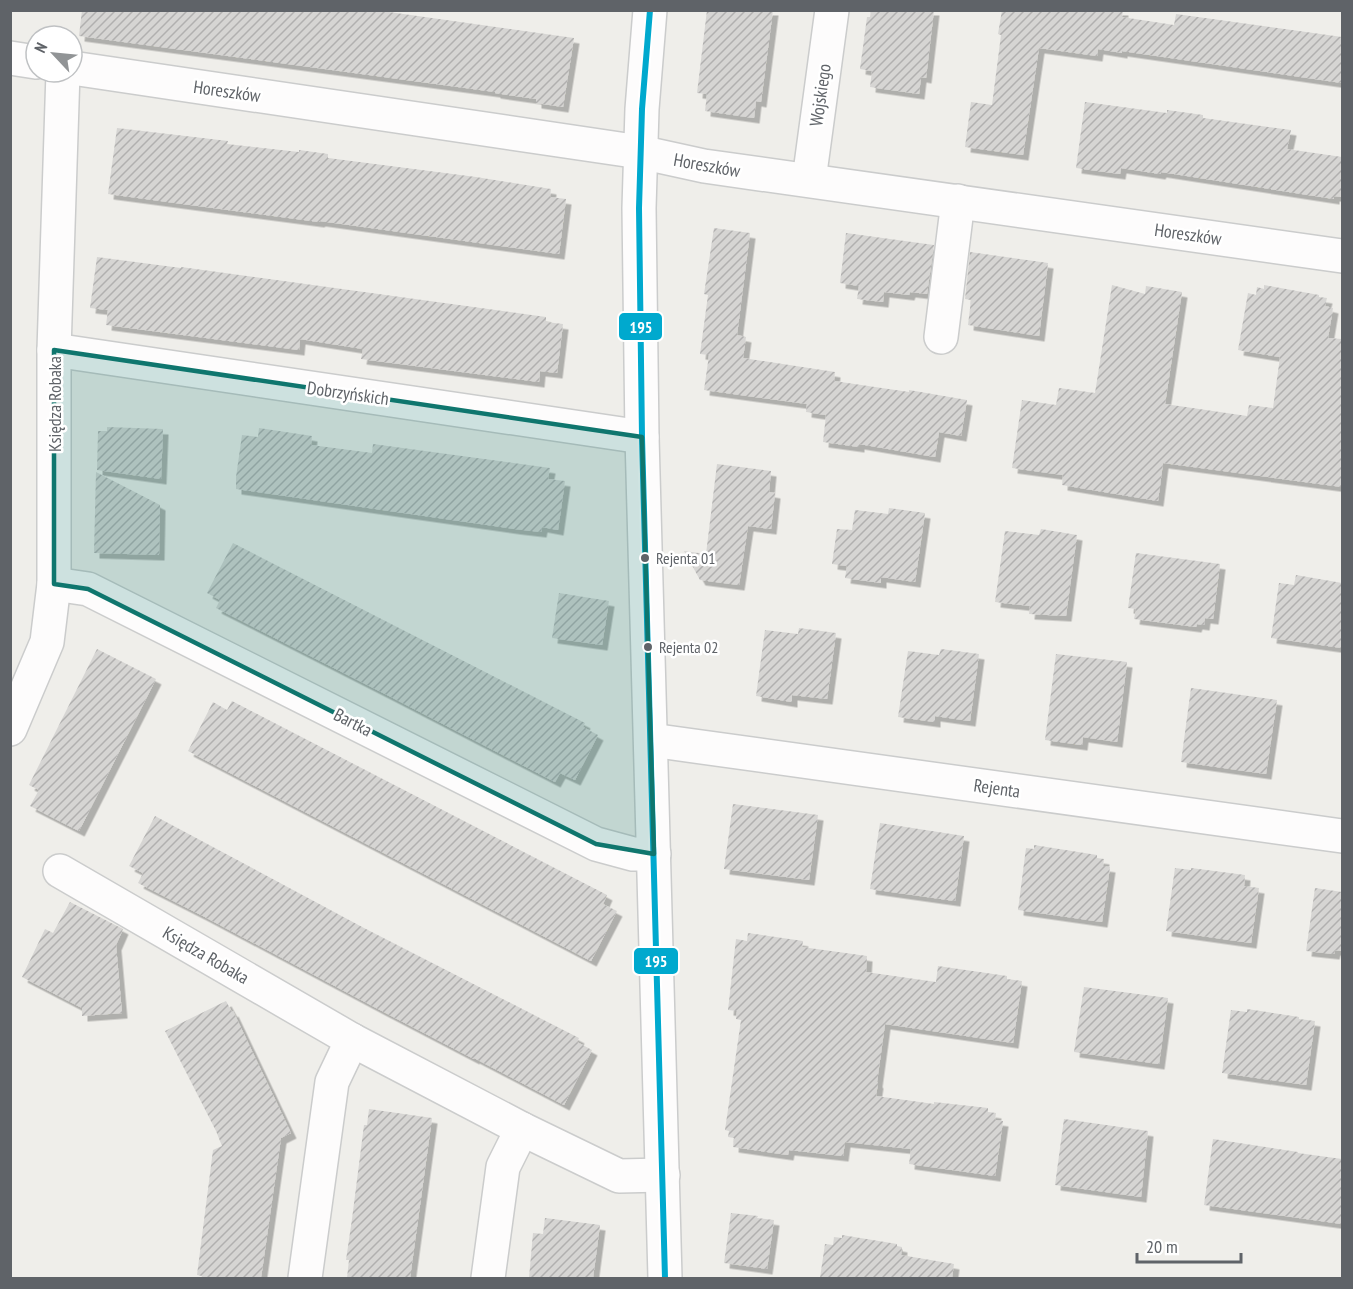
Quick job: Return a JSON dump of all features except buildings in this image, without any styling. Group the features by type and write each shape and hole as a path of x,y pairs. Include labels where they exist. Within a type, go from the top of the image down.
{"street":[{"path":"650,10 642,109 639,208 642,437 665,1278"},
{"name":"Wojskiego","path":"809,180 832,10"},
{"name":"Horeszków","path":"84,70 640,152 704,166 1342,256"},
{"name":"Księdza Robaka","path":"10,729 48,642 54,584 54,350 63,84"},
{"path":"941,337 958,201"},
{"name":"Dobrzyńskich","path":"54,350 642,437"},
{"name":"Bartka","path":"54,584 88,589 596,844 633,854 654,854"},
{"name":"Rejenta","path":"651,740 1342,836"},
{"name":"Księdza Robaka","path":"60,871 352,1040 522,1129 619,1176 663,1175"},
{"path":"305,1278 332,1082 352,1040"},
{"path":"488,1278 503,1167 522,1129"}],"highlighted area":[{"path":"54,350 642,437 654,854 596,844 88,589 54,584"}],"transit line":[{"name":"195","path":"650,10 642,109 639,208 642,437 665,1278"}],"place":[{"name":"Rejenta 01","path":"645,558"},
{"name":"Rejenta 02","path":"648,647"}]}
